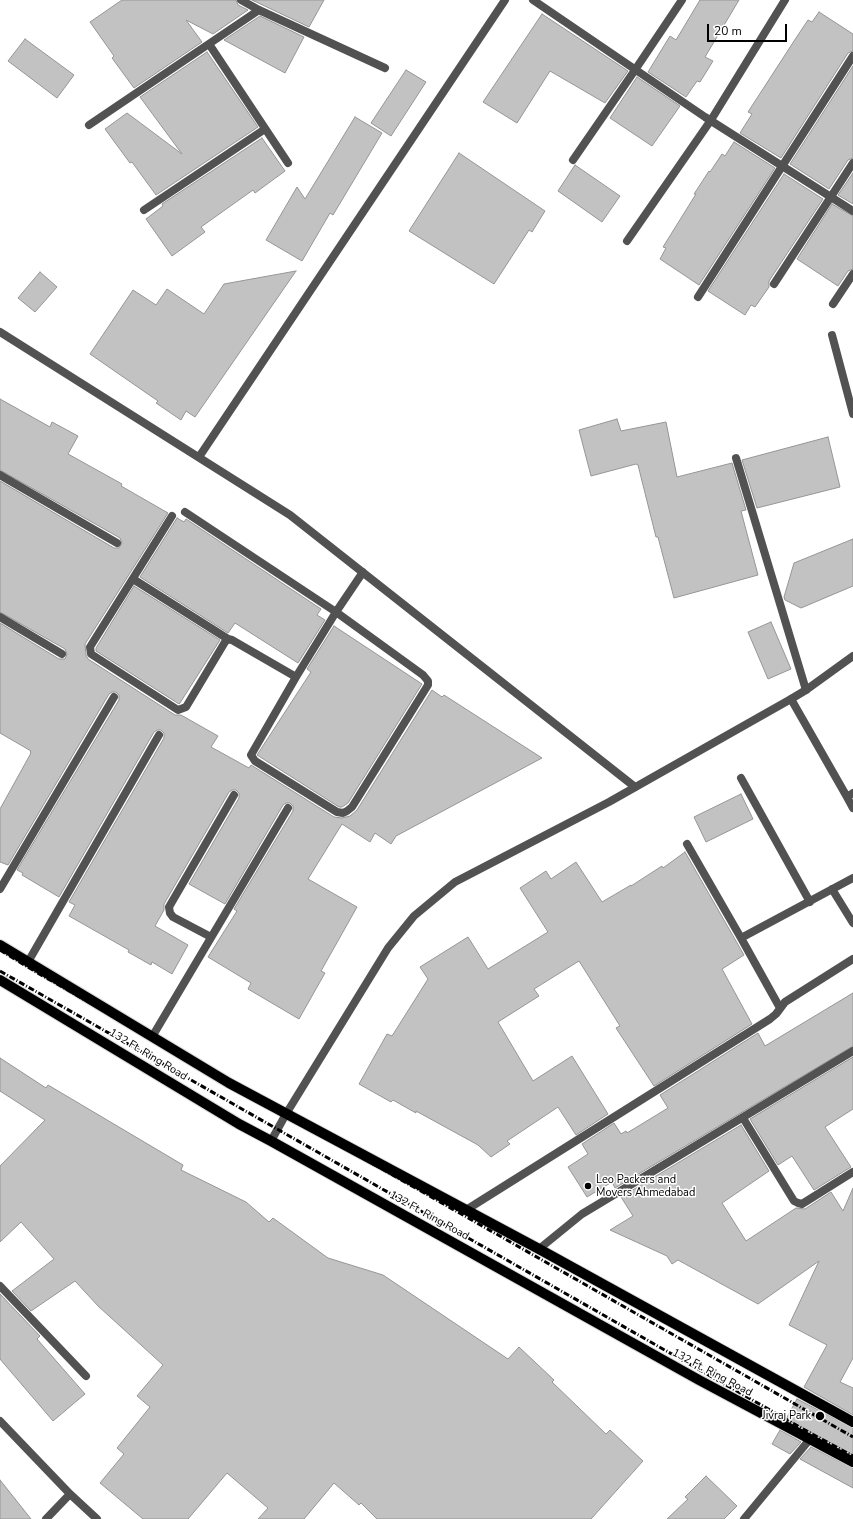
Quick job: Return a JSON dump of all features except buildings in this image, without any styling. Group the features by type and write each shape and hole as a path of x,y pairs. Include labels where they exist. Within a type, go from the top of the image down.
{"main road":[{"name":"132 Ft. Ring Road","path":"0,945 229,1084 466,1210 853,1422"},
{"name":"132 Ft. Ring Road","path":"0,980 239,1124 699,1380 853,1462"}],"street":[{"path":"241,0 259,10 385,68"},
{"path":"199,457 505,0"},
{"path":"533,0 635,70 853,212"},
{"path":"572,160 682,0"},
{"path":"627,241 711,120 785,0"},
{"path":"89,125 259,10"},
{"path":"209,44 288,163"},
{"path":"698,297 853,56"},
{"path":"144,210 265,129"},
{"path":"774,284 832,198 853,163"},
{"path":"833,304 853,274"},
{"path":"1,334 290,515 635,786"},
{"path":"832,335 853,414"},
{"path":"736,458 806,690"},
{"path":"0,475 117,543"},
{"path":"185,512 336,612 423,675 428,681 428,685 352,807 343,813 337,812 255,761 251,755 296,677 336,612 363,572"},
{"path":"172,516 90,647 90,652 178,710 186,707 228,639"},
{"path":"133,579 228,639 296,677"},
{"path":"0,617 62,654"},
{"path":"271,1141 388,948 414,916 455,882 609,802 806,690 853,656"},
{"path":"0,889 114,696"},
{"path":"790,699 850,795 853,808"},
{"path":"28,962 158,735"},
{"path":"741,778 810,902"},
{"path":"211,937 173,917 170,913 169,907 234,795"},
{"path":"152,1037 288,808"},
{"path":"688,844 780,1008"},
{"path":"741,938 853,878"},
{"path":"832,889 853,923"},
{"path":"466,1210 770,1019 785,1002 853,959"},
{"path":"539,1250 582,1214 853,1051"},
{"path":"743,1118 794,1201 798,1203 802,1204 853,1172"},
{"path":"0,1286 86,1376"},
{"path":"0,1421 70,1494 97,1519"},
{"path":"744,1519 810,1439"},
{"path":"46,1519 70,1494"}],"railway":[{"path":"0,950 36,972 853,1437"},
{"path":"0,971 853,1456"}],"place":[{"name":"Leo Packers and Movers Ahmedabad","path":"588,1186"},
{"name":"Jivraj Park","path":"820,1416"}]}
